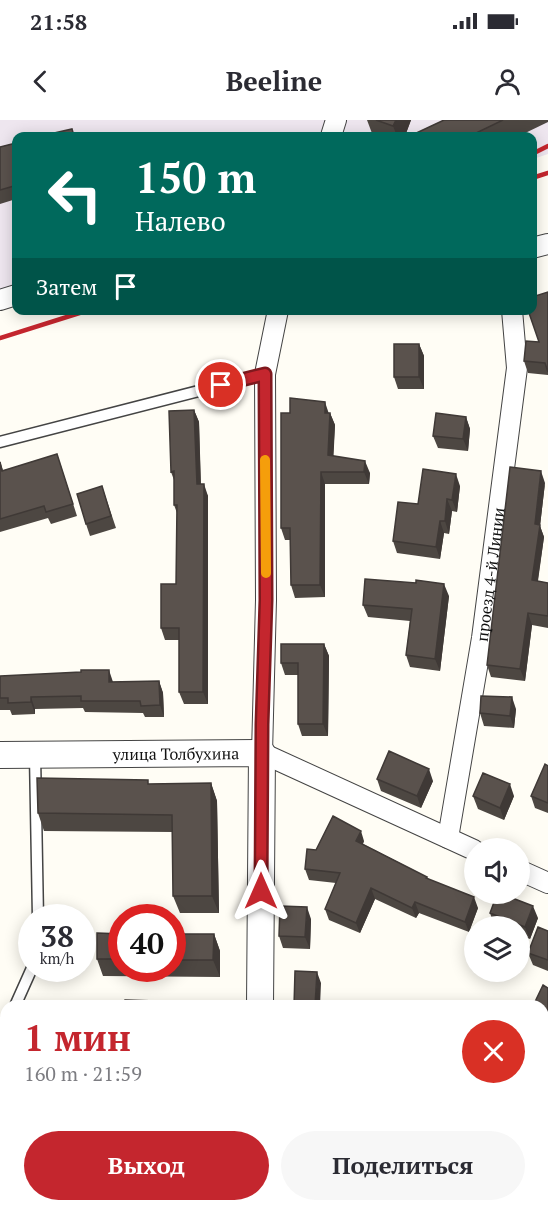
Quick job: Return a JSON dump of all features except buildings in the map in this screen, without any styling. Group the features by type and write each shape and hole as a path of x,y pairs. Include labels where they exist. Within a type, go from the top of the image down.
{"street":[{"path":"260,1000 266,600 265,374 277,315"},
{"name":"проезд 4-й Линии","path":"448,838 482,638 517,368 512,315"},
{"name":"улица Толбухина","path":"0,755 262,753 464,845"},
{"path":"530,875 548,883"}],"lane":[{"path":"0,442 265,374"},
{"path":"35,754 38,904"},
{"path":"18,1000 26,982"}],"shaded area":[{"path":"0,120 548,120 548,154 537,158 537,132 12,132 12,307 0,311"}],"railway":[{"path":"537,152 548,146"},
{"path":"537,176 548,173"},
{"path":"0,338 73,315"}],"slow traffic":[{"path":"265,460 266,573"}],"route":[{"path":"221,385 265,374 266,600 262,724 261,891"}]}
